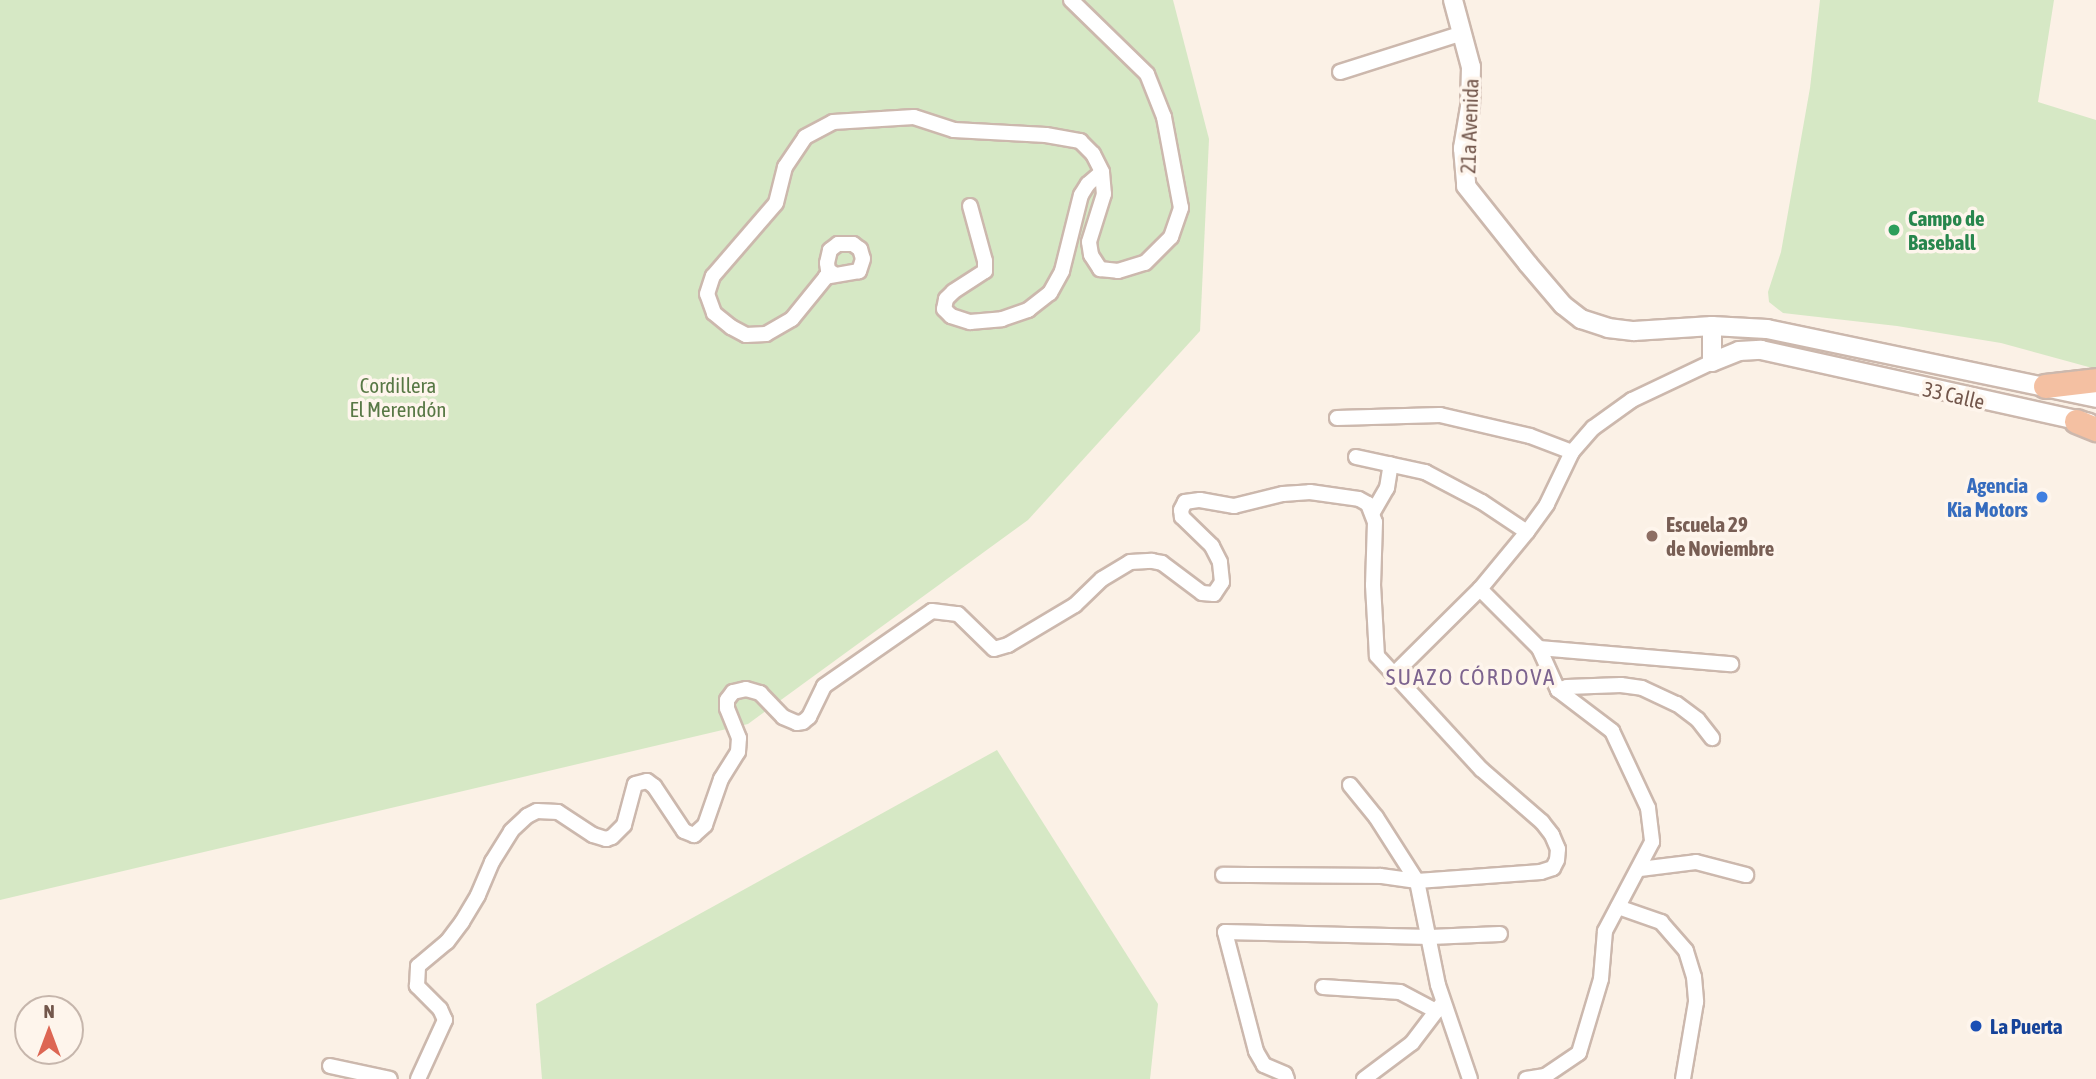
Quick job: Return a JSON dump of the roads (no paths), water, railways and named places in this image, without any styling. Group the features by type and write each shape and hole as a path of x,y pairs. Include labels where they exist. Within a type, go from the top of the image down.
{"highway":[{"path":"2045,386 2096,380"}],"street":[{"path":"834,274 826,277 792,319 766,334 746,335 731,327 714,313 707,294 713,275 776,203 785,167 805,137 833,122 914,117 954,130 1046,135 1080,141 1093,155 1102,172 1104,194 1088,242 1091,255 1100,269 1118,271 1145,263 1171,237 1181,208 1164,117 1147,74 1071,0"},
{"name":"21a Avenida","path":"1453,0 1471,67 1470,107 1463,148 1466,186 1481,208 1563,305 1581,319 1608,328 1634,331 1712,326"},
{"path":"1340,72 1460,34"},
{"path":"970,206 985,261 985,271 953,292 946,299 944,309 951,316 970,322 1002,319 1028,310 1050,293 1062,271 1082,195 1088,184 1102,172"},
{"path":"1395,673 1480,589 1527,532 1558,485 1572,452 1593,428 1632,400 1712,362 1712,326"},
{"name":"33 Calle","path":"1712,326 1767,329 2096,398"},
{"path":"1812,362 1817,340"},
{"name":"33 Calle","path":"1712,362 1739,351 1761,350 2089,425"},
{"path":"1994,404 2000,377"},
{"path":"1337,418 1440,415 1530,436 1572,452"},
{"path":"1356,457 1408,466 1443,480 1527,532"},
{"path":"1223,875 1380,876 1417,881 1541,872 1553,868 1558,849 1542,822 1481,769 1395,673 1381,662 1374,643 1373,512 1387,488 1391,464"},
{"path":"418,1079 444,1020 440,1009 417,986 416,971 423,960 447,942 462,922 478,895 492,862 518,822 537,811 547,810 569,817 601,839 612,837 624,825 633,788 643,781 654,786 684,831 694,835 701,832 721,779 738,752 739,738 727,708 727,700 733,692 746,689 760,693 783,717 803,722 809,717 824,686 923,615 942,610 958,614 987,646 1000,648 1075,605 1102,579 1130,562 1152,561 1162,564 1202,593 1214,594 1222,582 1220,562 1212,546 1182,517 1183,505 1191,500 1234,506 1283,494 1310,492 1359,499 1373,512"},
{"path":"1480,589 1539,648 1558,690 1612,731 1648,808 1652,842 1640,869 1605,930 1601,979 1578,1054 1545,1076 1526,1079"},
{"path":"1539,648 1731,664"},
{"path":"1558,690 1567,687 1621,685 1642,688 1677,704 1698,720 1712,738"},
{"path":"1350,785 1376,817 1417,881 1430,937 1440,1006 1470,1079"},
{"path":"1640,869 1696,862 1746,875"},
{"path":"1618,907 1661,922 1686,951 1694,976 1696,1002 1683,1079"},
{"path":"1287,1079 1285,1074 1264,1065 1247,1024 1225,932 1430,937 1500,934"},
{"path":"1323,987 1389,989 1440,1006"},
{"path":"1364,1079 1412,1042 1440,1006"},
{"path":"1258,1079 1264,1065"},
{"path":"330,1066 390,1079"}],"place":[{"name":"Campo de Baseball","path":"1894,230"},
{"name":"Agencia Kia Motors","path":"2042,497"},
{"name":"Escuela 29 de Noviembre","path":"1652,536"},
{"name":"La Puerta","path":"1976,1026"}],"district":[{"name":"SUAZO CÓRDOVA","path":"1471,677"}],"park label":[{"name":"Cordillera El Merendón","path":"398,397"}]}
